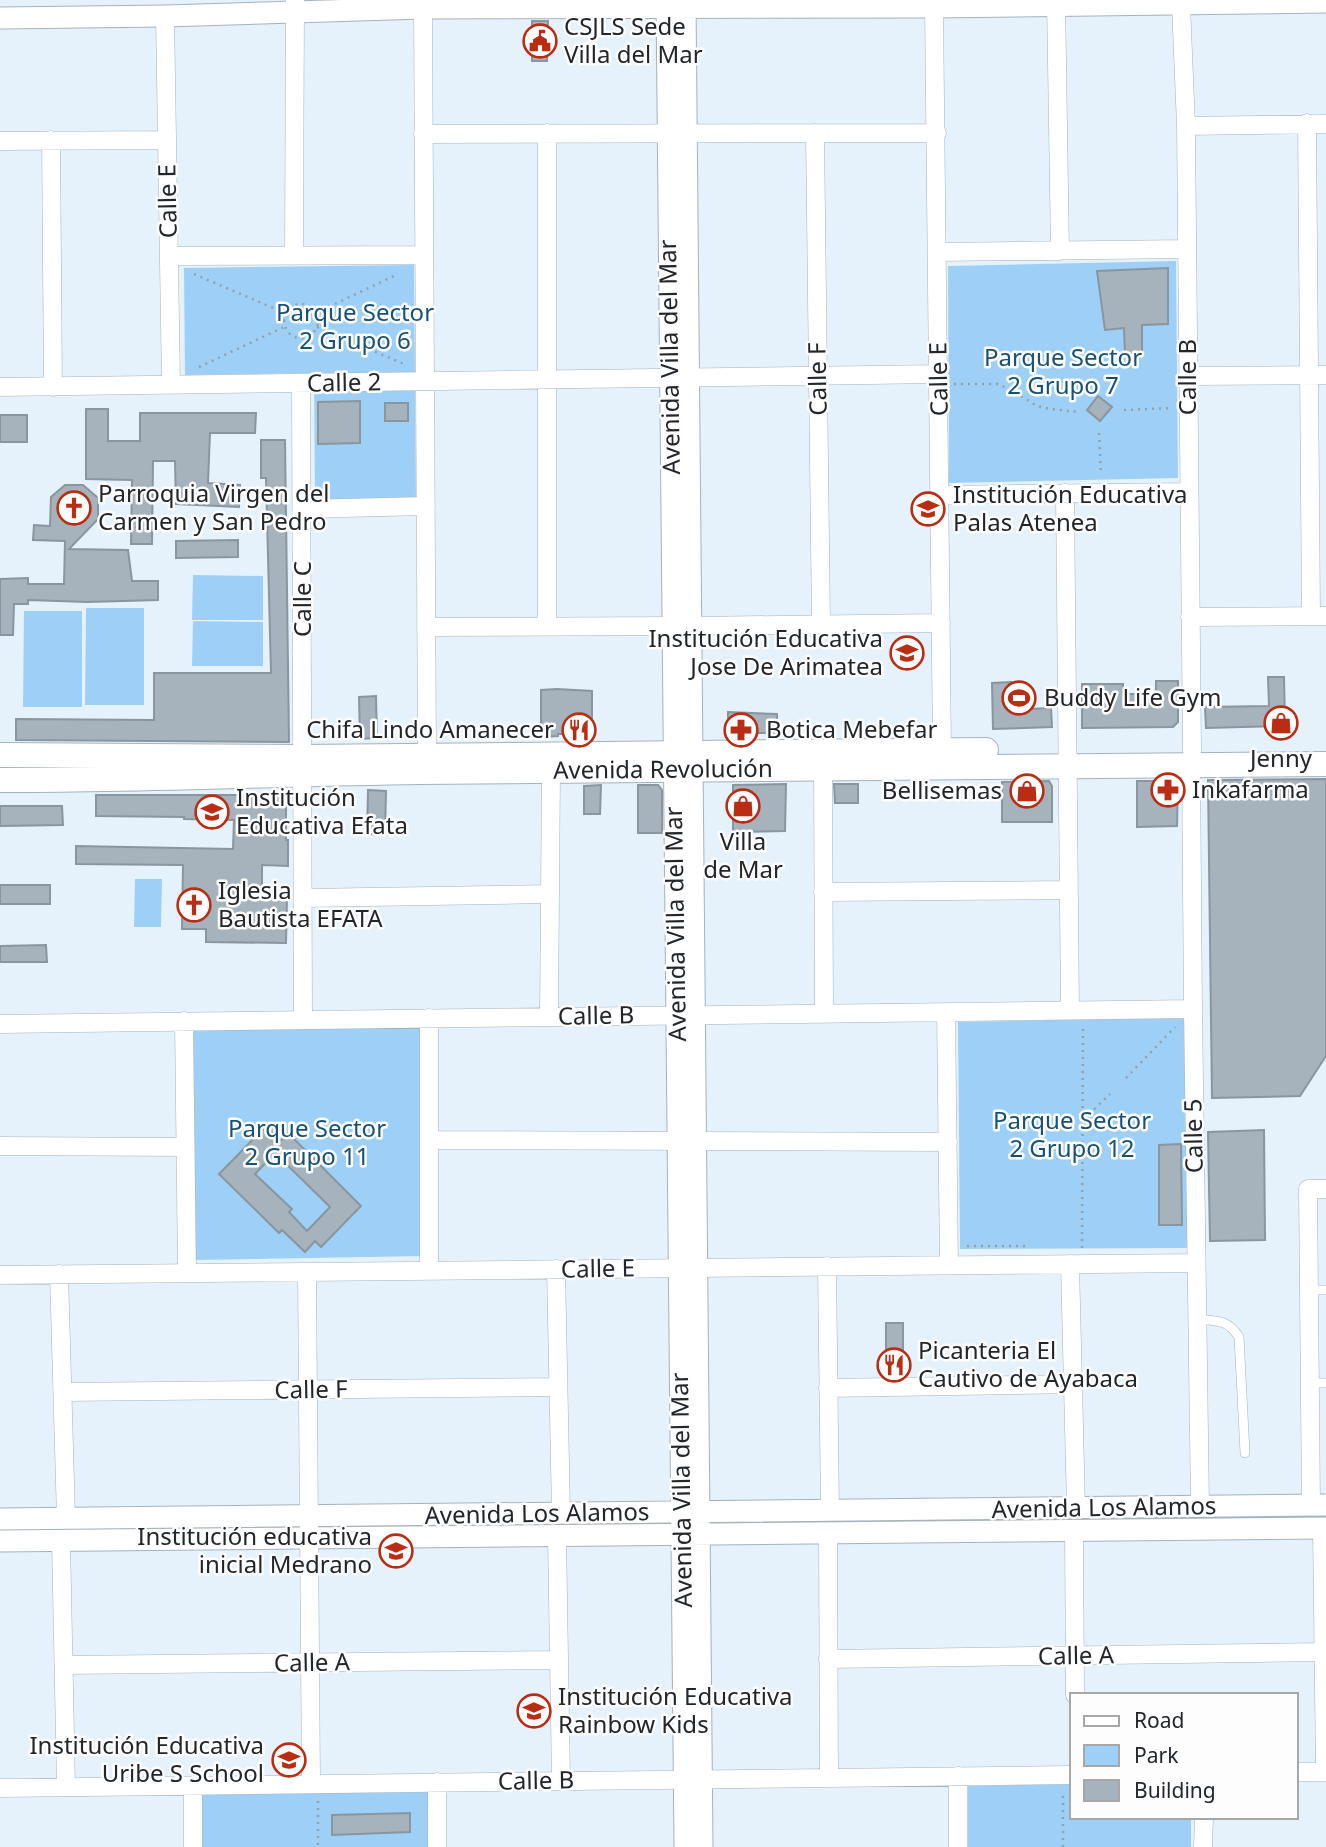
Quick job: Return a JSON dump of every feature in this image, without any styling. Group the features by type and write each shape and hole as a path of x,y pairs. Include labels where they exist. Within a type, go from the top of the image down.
{"main road":[{"name":"Avenida Revolución","path":"1191,758 1326,748"},
{"name":"Avenida Revolución","path":"0,755 551,771 683,761 942,750 1067,758"},
{"name":"Avenida Revolución","path":"0,780 100,780 427,754 823,768 1067,758 1191,758 1326,764"}],"street":[{"path":"0,18 165,16 295,6 423,8 676,4 934,8 1056,3 1326,2"},
{"path":"1056,3 1060,251"},
{"name":"Avenida Villa del Mar","path":"676,4 693,1779 702,1847"},
{"name":"Calle B","path":"1181,4 1186,126 1191,758"},
{"path":"294,255 295,6"},
{"path":"423,8 427,754"},
{"name":"Calle E","path":"934,8 938,253 945,379 940,495 942,750"},
{"name":"Calle E","path":"165,16 171,383"},
{"path":"1191,617 1319,616 1318,375 1307,123"},
{"path":"1186,126 1326,124"},
{"path":"547,133 547,626"},
{"name":"Calle F","path":"815,133 821,624"},
{"path":"423,134 937,133"},
{"path":"0,141 167,139"},
{"path":"51,140 53,387"},
{"path":"938,253 1187,249"},
{"path":"169,256 424,255"},
{"path":"1188,376 1318,375"},
{"name":"Calle 2","path":"0,387 301,383 425,377 547,380 818,376 945,379"},
{"name":"Calle C","path":"301,383 303,765"},
{"path":"940,495 1189,492"},
{"path":"1065,494 1069,890 1077,1010"},
{"path":"302,509 426,506"},
{"path":"426,627 941,623"},
{"name":"Calle 5","path":"1191,758 1200,1507"},
{"path":"303,765 303,1020"},
{"path":"823,768 824,1013"},
{"path":"549,1017 551,771"},
{"path":"823,892 1069,890"},
{"path":"303,898 550,894"},
{"name":"Calle B","path":"0,1024 1193,1009"},
{"path":"946,1012 949,1265"},
{"path":"429,1018 429,1270"},
{"path":"184,1021 187,1273"},
{"path":"429,1140 948,1142"},
{"path":"0,1146 185,1147"},
{"path":"1317,1189 1318,1505"},
{"name":"Calle E","path":"0,1275 1196,1263"},
{"path":"1076,1264 1076,1508"},
{"path":"827,1266 830,1511"},
{"path":"556,1269 561,1513"},
{"path":"307,1272 310,1663 314,1784"},
{"path":"59,1274 66,1518"},
{"path":"828,1388 1074,1384"},
{"name":"Calle F","path":"63,1392 558,1387"},
{"name":"Avenida Los Alamos","path":"0,1541 561,1513 1318,1505"},
{"name":"Avenida Los Alamos","path":"0,1519 66,1518 557,1535 1324,1528"},
{"path":"1298,1772 1325,1772 1324,1528"},
{"path":"1074,1531 1075,1693"},
{"path":"828,1533 829,1778"},
{"path":"557,1535 561,1781"},
{"path":"61,1540 66,1787"},
{"name":"Calle A","path":"828,1659 1324,1652"},
{"name":"Calle A","path":"64,1665 559,1660"},
{"name":"Calle B","path":"0,1788 1068,1775"},
{"path":"958,1776 958,1847"},
{"name":"Avenida Villa del Mar","path":"685,1847 693,1779"},
{"path":"437,1782 437,1847"},
{"path":"193,1785 193,1847"},
{"path":"1203,1847 1204,1819"}],"lane":[{"path":"1197,1319 1225,1322 1233,1327 1239,1337 1245,1453"}],"path":[{"path":"316,313 413,266 424,255"},
{"path":"201,271 187,271 285,313"},
{"path":"301,304 311,307 316,313 317,327 303,338 292,336 285,327 285,313 290,307 301,304"},
{"path":"171,383 285,327"},
{"path":"317,327 425,377"},
{"path":"945,379 997,384 1037,406 1078,412"},
{"path":"1124,410 1174,408"},
{"path":"1099,433 1101,477"},
{"path":"1126,1078 1193,1009"},
{"path":"1076,1264 1083,1120 1077,1010"},
{"path":"1083,1120 1110,1094"},
{"path":"964,1245 1029,1246"},
{"path":"1063,1847 1068,1775"},
{"path":"314,1784 318,1847"}],"green space":[{"name":"Parque Sector 2 Grupo 7","path":"1176,261 1178,478 949,483 948,266"},
{"name":"Parque Sector 2 Grupo 6","path":"414,265 416,500 315,501 314,373 185,375 184,268"},
{"path":"193,575 263,576 263,620 192,620"},
{"path":"86,608 144,608 144,705 85,705"},
{"path":"24,611 82,611 82,707 23,707"},
{"path":"193,621 263,622 263,666 192,666"},
{"path":"135,879 162,879 161,927 134,927"},
{"name":"Parque Sector 2 Grupo 12","path":"1184,1017 1188,1248 960,1249 958,1022"},
{"name":"Parque Sector 2 Grupo 11","path":"421,1024 425,1256 193,1260 191,1029"},
{"path":"1070,1784 1070,1819 1191,1819 1191,1847 968,1847 968,1786"},
{"path":"429,1792 429,1847 202,1847 202,1794"}],"building":[{"name":"CSJLS Sede Villa del Mar","path":"532,21 548,21 547,61 532,61"},
{"path":"1168,268 1168,324 1142,325 1142,355 1125,356 1124,328 1105,330 1097,271"},
{"path":"1098,396 1112,407 1100,421 1087,410"},
{"path":"360,401 360,443 318,444 318,402"},
{"path":"385,403 408,403 408,421 385,421"},
{"path":"86,409 108,409 108,441 140,441 140,413 256,413 255,433 210,433 208,483 240,485 239,507 176,504 175,461 153,461 152,544 131,544 132,480 86,479"},
{"path":"0,415 27,415 27,442 0,442"},
{"path":"261,440 285,440 289,742 16,740 16,719 154,720 154,673 271,673 266,478 261,478"},
{"path":"65,485 83,485 98,498 98,519 69,549 128,550 132,581 158,581 158,600 28,600 28,604 14,604 13,635 0,635 0,579 28,578 28,584 64,584 65,541 33,540 34,525 50,526 51,497"},
{"path":"238,540 238,557 176,558 176,541"},
{"path":"1268,677 1284,677 1285,726 1206,728 1205,707 1269,706"},
{"path":"1156,681 1178,681 1178,722 1173,727 1082,728 1082,684 1123,684 1123,694 1156,694"},
{"path":"1011,682 1011,688 1027,687 1028,709 1051,708 1052,727 993,729 992,683"},
{"path":"541,690 592,691 592,734 541,737"},
{"path":"376,696 377,738 360,739 359,697"},
{"path":"728,712 777,714 777,733 728,733"},
{"path":"1326,779 1326,1056 1300,1096 1212,1098 1208,780"},
{"path":"1049,781 1052,786 1052,822 1002,822 1002,782"},
{"path":"1137,781 1178,781 1177,826 1137,827"},
{"path":"786,784 785,831 733,832 733,785"},
{"path":"834,784 858,784 858,803 835,803"},
{"path":"601,785 600,814 584,814 584,786"},
{"path":"638,785 658,785 662,790 662,833 638,833"},
{"path":"368,790 386,791 385,835 367,834"},
{"path":"96,795 286,795 288,866 262,865 262,897 287,897 286,943 206,942 206,929 182,929 183,865 76,864 76,846 233,849 234,820 96,816"},
{"path":"0,806 62,806 63,825 0,826"},
{"path":"0,885 50,885 50,904 0,904"},
{"path":"46,945 47,962 0,962 0,946"},
{"path":"266,1126 280,1141 288,1133 361,1206 321,1247 315,1241 305,1252 282,1230 279,1233 219,1174","holes":["275,1153 330,1207 307,1231 289,1212 292,1209 255,1174"]},
{"path":"1264,1130 1265,1240 1210,1241 1208,1132"},
{"path":"1181,1144 1182,1225 1159,1225 1159,1145"},
{"path":"886,1323 903,1323 903,1370 886,1369"},
{"path":"410,1813 410,1832 332,1835 332,1815"}],"place":[{"name":"CSJLS Sede Villa del Mar","path":"540,41"},
{"name":"Parroquia Virgen del Carmen y San Pedro","path":"74,508"},
{"name":"Institución Educativa Palas Atenea","path":"928,509"},
{"name":"Institución Educativa Jose De Arimatea","path":"907,653"},
{"name":"Buddy Life Gym","path":"1019,698"},
{"name":"Jenny","path":"1281,723"},
{"name":"Chifa Lindo Amanecer","path":"579,730"},
{"name":"Botica Mebefar","path":"741,730"},
{"name":"Inkafarma","path":"1168,790"},
{"name":"Bellisemas","path":"1027,791"},
{"name":"Villa de Mar","path":"743,806"},
{"name":"Institución Educativa Efata","path":"212,812"},
{"name":"Iglesia Bautista EFATA","path":"194,905"},
{"name":"Picanteria El Cautivo de Ayabaca","path":"894,1365"},
{"name":"Institución educativa inicial Medrano","path":"396,1551"},
{"name":"Institución Educativa Rainbow Kids","path":"534,1711"},
{"name":"Institución Educativa Uribe S School","path":"289,1760"}]}
